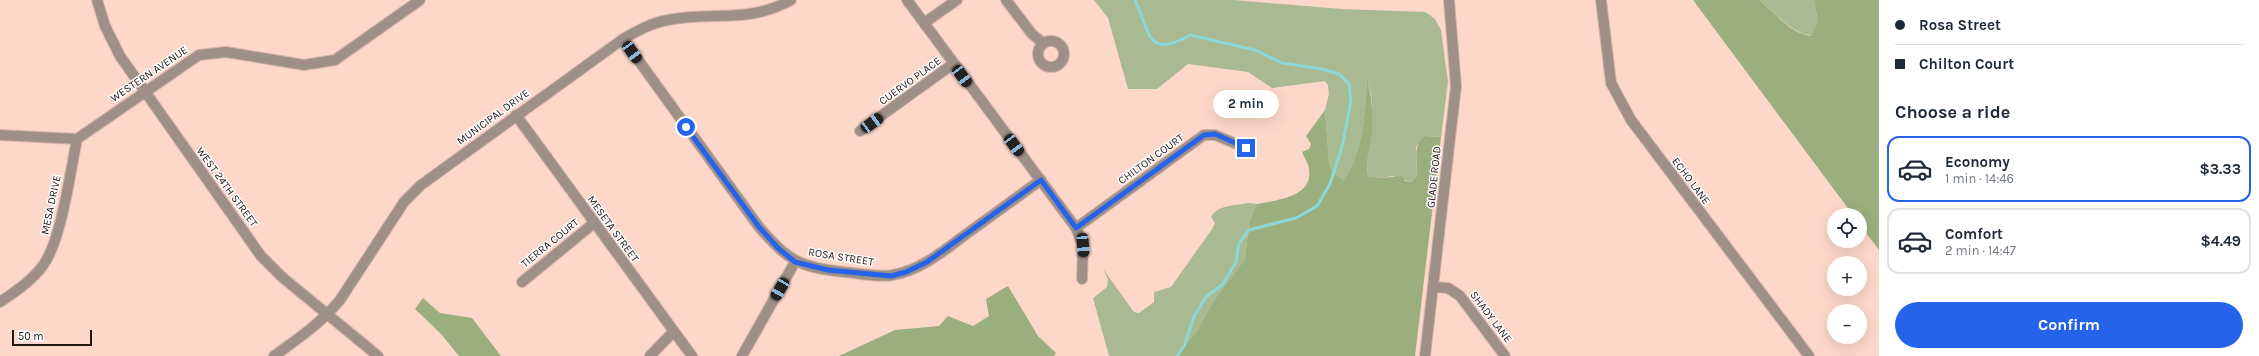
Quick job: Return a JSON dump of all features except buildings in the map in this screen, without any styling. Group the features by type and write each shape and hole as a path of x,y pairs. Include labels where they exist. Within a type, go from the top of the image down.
{"street":[{"name":"WEST 24TH STREET","path":"97,0 105,26 120,56 261,256 276,272 378,356"},
{"name":"WESTERN AVENUE","path":"77,139 199,54 226,52 304,65 335,60 420,0"},
{"name":"MUNICIPAL DRIVE","path":"274,356 311,329 328,314 340,300 404,202 421,185 623,39 645,27 668,20 750,16 774,9 791,0"},
{"path":"907,0 1076,228 1081,238 1084,258 1082,280"},
{"path":"924,23 957,0"},
{"path":"1006,0 1032,34 1042,43"},
{"name":"GLADE ROAD","path":"1425,356 1456,86 1448,0"},
{"name":"ECHO LANE","path":"1601,0 1611,83 1631,120 1809,356"},
{"name":"ROSA STREET","path":"623,39 759,227 778,248 795,262 828,270 877,275 891,276 906,272 934,258 1041,180"},
{"name":"CUERVO PLACE","path":"860,132 953,64"},
{"name":"MESETA STREET","path":"516,115 692,356"},
{"name":"CHILTON COURT","path":"1076,228 1204,135 1215,134 1246,148"},
{"path":"0,135 77,139"},
{"name":"MESA DRIVE","path":"0,302 30,281 44,264 55,244 77,139"},
{"name":"TIERRA COURT","path":"522,282 594,223"},
{"path":"742,356 795,262"},
{"name":"SHADY LANE","path":"1434,288 1448,288 1460,296 1505,356"},
{"path":"650,356 674,331"}],"green space":[{"path":"1094,0 1233,0 1342,9 1425,12 1435,19 1441,30 1448,82 1441,137 1424,136 1416,147 1417,175 1411,182 1392,176 1382,178 1368,176 1367,164 1372,104 1371,92 1367,80 1364,120 1360,146 1351,170 1344,182 1333,173 1329,161 1325,110 1329,94 1328,85 1325,81 1272,88 1248,72 1188,64 1157,89 1128,89 1108,18"},
{"path":"1693,0 1759,0 1789,27 1811,36 1818,22 1814,0 1879,0 1879,250 1867,234 1867,208 1848,208"},
{"path":"1759,0 1814,0 1818,22 1812,36 1790,27"},
{"path":"1367,79 1371,98 1372,119 1372,132 1367,159 1368,176 1382,178 1402,176 1405,181 1411,182 1417,175 1416,154 1420,141 1424,136 1441,137 1415,356 1177,356 1197,331 1212,303 1245,259 1249,222 1257,204 1292,196 1305,186 1309,179 1309,168 1302,152 1309,149 1311,144 1306,136 1325,110 1329,161 1333,173 1344,181 1351,169 1360,145 1364,119"},
{"path":"1248,203 1257,204 1249,222 1245,259 1212,303 1197,331 1177,356 1109,356 1093,298 1107,287 1108,279 1103,269 1134,312 1139,313 1154,302 1154,292 1171,287 1212,229 1215,223 1211,217 1214,213 1228,206"},
{"path":"1008,286 1038,336 1056,353 1054,356 839,356 895,330 939,326 948,316 973,326 989,316 986,299"},
{"path":"423,298 440,313 472,318 501,356 459,356 441,334 415,309"}],"waterway":[{"path":"1135,0 1148,32 1152,39 1158,43 1165,45 1176,42 1190,35 1255,50 1282,63 1322,69 1339,74 1349,84 1351,101 1342,147 1330,184 1317,206 1296,218 1249,230 1239,243 1236,262 1223,284 1206,297 1194,316 1184,346 1177,356"}],"route":[{"path":"686,127 759,227 778,248 795,262 828,270 891,276 920,267 1041,180 1076,228 1204,135 1215,134 1246,148"}]}
